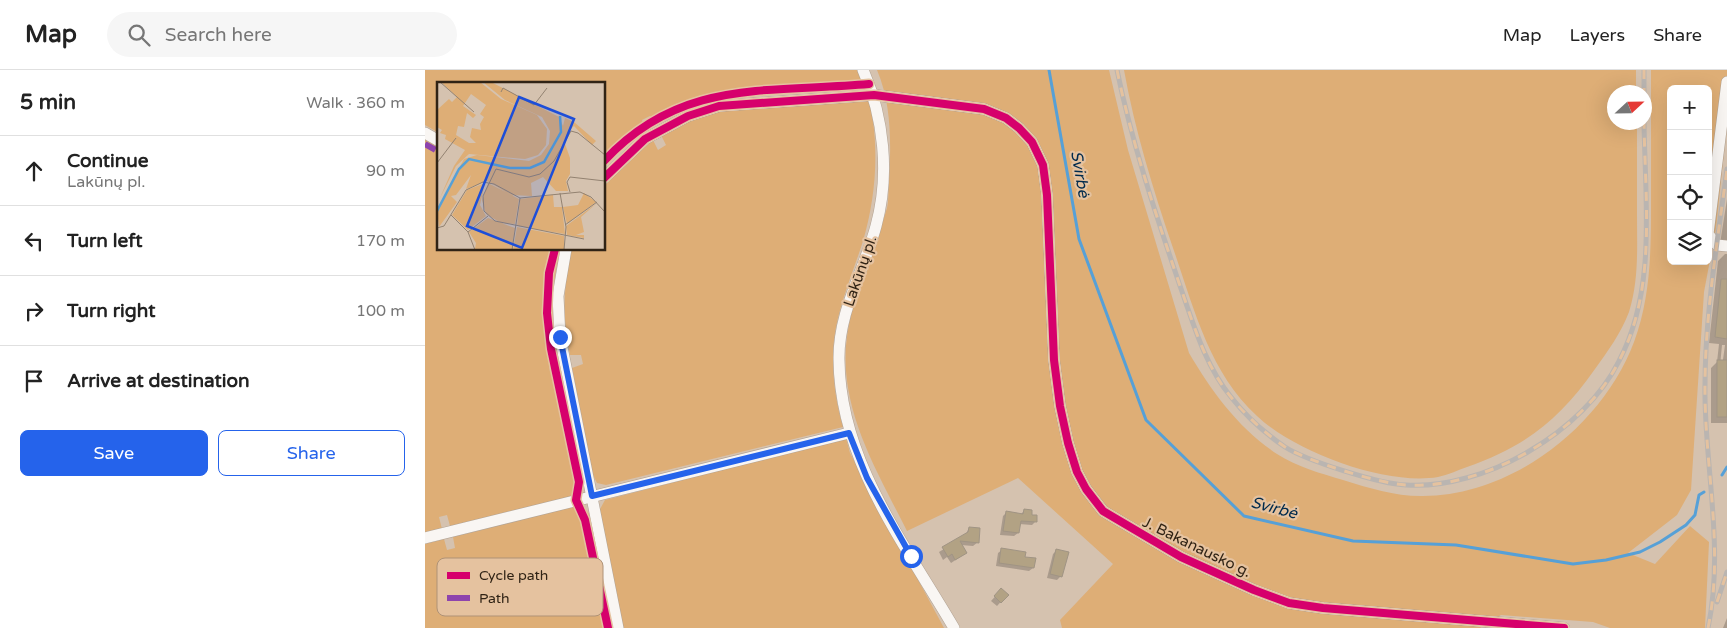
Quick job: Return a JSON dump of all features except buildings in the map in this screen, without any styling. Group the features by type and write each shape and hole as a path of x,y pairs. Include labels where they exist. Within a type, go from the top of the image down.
{"street":[{"name":"Lakūnų pl.","path":"863,70 874,95 880,124 883,159 882,193 876,226 847,305 839,358 842,400 849,433 871,486 954,628"},
{"path":"1727,82 1708,234 1717,245 1727,246"},
{"name":"J. Bakanausko g.","path":"605,177 645,139 688,116 719,106 740,103 874,95 984,109 1006,118 1032,142 1043,165 1047,195 1054,360 1060,406 1077,472 1086,490 1103,511 1126,527 1181,557 1254,590 1289,603 1332,609 1564,628"},
{"path":"425,133 437,140"},
{"path":"566,250 558,296 560,337 618,628"},
{"path":"425,538 849,433"}],"shaded area":[{"path":"425,70 858,70 863,79 850,88 721,99 679,112 655,124 650,116 642,120 646,129 621,149 605,167 605,82 437,82 437,132 425,125"},
{"path":"877,70 1109,70 1128,150 1189,353 1217,396 1250,433 1277,454 1293,463 1372,489 1401,495 1421,496 1455,493 1488,484 1520,470 1550,451 1577,427 1600,401 1620,372 1634,342 1640,324 1647,287 1651,230 1651,70 1727,70 1727,124 1712,249 1712,85 1667,85 1667,265 1709,265 1704,292 1691,490 1677,515 1628,553 1655,564 1690,526 1709,542 1705,628 1610,628 1593,622 1501,615 1480,628 1062,628 1060,620 1113,564 1018,478 907,531 874,465 855,419 846,371 846,346 852,310 888,205 890,154 888,111"},
{"path":"1124,70 1636,70 1636,85 1607,85 1607,130 1637,130 1636,276 1629,312 1609,349 1568,403 1540,429 1507,450 1438,477 1393,476 1342,463 1294,442 1274,429 1240,399 1227,380 1215,359 1196,316 1152,182 1133,115"},
{"path":"869,101 875,135 874,189 863,241 846,290 834,340 834,384 843,427 606,485 597,483 593,475 572,368 583,364 581,355 570,355 567,341 565,289 572,250 605,250 605,185 630,159 653,140 658,150 666,145 661,135 699,117 722,111"},
{"path":"425,139 437,146 437,250 561,250 553,291 554,333 559,362 549,364 550,372 561,371 583,481 582,488 577,495 450,526 447,515 439,517 442,529 425,533"},
{"path":"846,438 850,453 944,628 622,628 599,511 605,500"},
{"path":"572,507 584,507 589,514 598,558 437,558 437,616 603,616 603,583 612,628 425,628 425,544 444,539 447,550 455,548 453,537"}],"waterway":[{"name":"Svirbė","path":"1049,70 1079,239 1146,420 1244,516 1353,541 1456,545 1573,564 1606,560 1640,552 1660,542 1686,525 1695,515 1699,495 1704,492"},
{"name":"Svirbė","path":"1722,475 1727,467"}],"railway":[{"path":"1117,70 1137,151 1153,204 1189,313 1213,371 1249,417 1285,447 1295,453 1344,471 1394,484 1436,484 1467,478 1498,467 1529,452 1557,433 1582,411 1603,387 1619,361 1631,333 1644,275 1647,213 1644,130"},
{"path":"1644,70 1644,85"},
{"path":"1708,628 1713,599 1714,541 1706,426 1705,368 1712,283 1727,169"},
{"path":"1717,602 1727,572"}],"marked path":[{"path":"425,144 437,151"}],"cycle path":[{"path":"605,160 633,134 664,115 695,103 727,95 761,90 869,84"},
{"path":"605,177 645,139 688,116 719,106 874,95 984,109 1006,118 1032,142 1043,165 1047,195 1054,360 1060,406 1077,472 1086,489 1103,511 1181,557 1254,590 1289,603 1323,608 1564,628"},
{"path":"555,250 549,273 547,313 551,349 579,482 576,500 585,520 593,558"},
{"path":"603,605 608,628"}],"route":[{"path":"560,337 592,496 849,433 867,478 911,556"}]}
